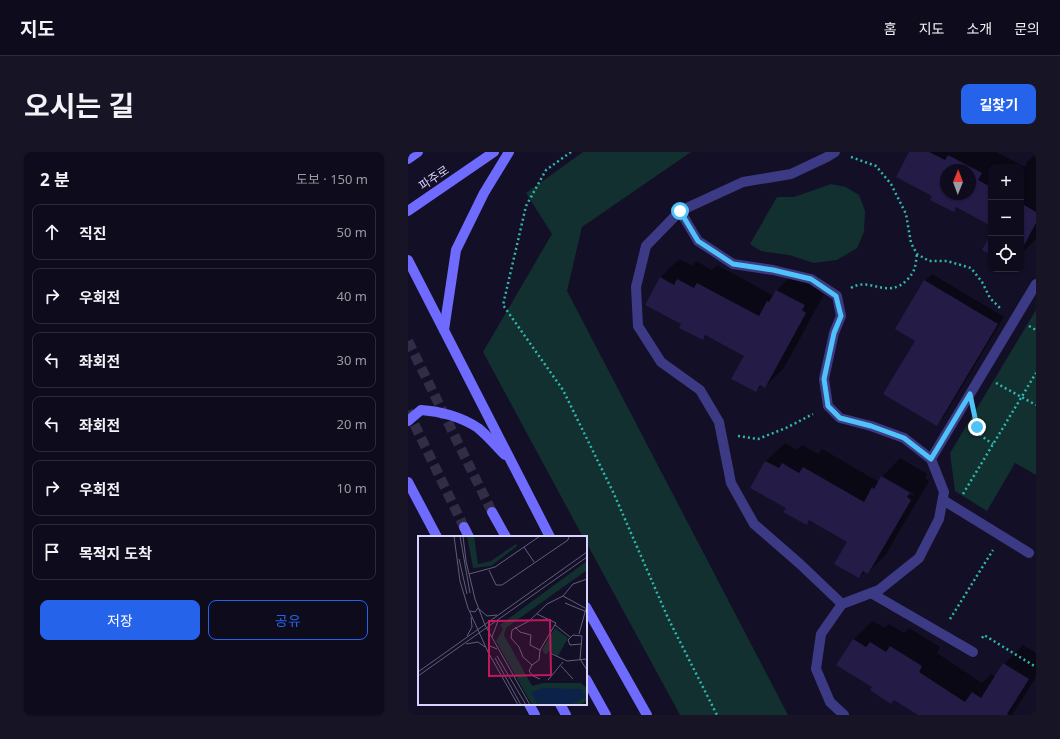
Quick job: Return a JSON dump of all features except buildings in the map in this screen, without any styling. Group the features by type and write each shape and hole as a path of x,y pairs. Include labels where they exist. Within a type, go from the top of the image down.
{"main road":[{"path":"408,158 418,152"},
{"name":"파주로","path":"408,211 494,152"},
{"path":"444,330 456,250 484,193 509,152"},
{"path":"408,260 549,536"},
{"path":"408,421 421,410 436,411 463,420 478,428 512,462"},
{"path":"408,482 436,536"},
{"path":"492,512 505,536"},
{"path":"464,527 468,536"},
{"path":"587,609 647,715"},
{"path":"587,681 606,715"},
{"path":"530,705 535,715"},
{"path":"561,705 566,715"}],"street":[{"path":"835,152 791,174 743,182 680,211 646,246 636,287 638,326 661,362 700,390 719,422 731,483 754,524 800,564 842,604"},
{"path":"680,211 698,241 733,264 773,270 811,279 836,296 841,316 834,333 824,379 828,406 840,418 871,426 904,438 931,459 944,492 939,519 918,558 879,590 842,604 821,634 816,669 830,702 844,715"},
{"path":"931,459 1036,284"},
{"path":"943,500 1029,553"},
{"path":"871,592 973,652"}],"path":[{"path":"571,152 546,170 526,206 503,305 563,390 614,494 668,618 717,715"},
{"path":"847,155 876,166 891,184 906,214 911,243 917,254 929,261 947,261 971,268 982,282 990,298 1005,312 1036,330"},
{"path":"836,296 856,284 890,289 901,286 915,271 917,254"},
{"path":"955,508 1036,372"},
{"path":"982,375 1036,405"},
{"path":"970,394 977,427 982,437 993,444"},
{"path":"722,434 758,439 786,428 828,406"},
{"path":"941,634 1001,536"},
{"path":"973,652 984,635 1036,667"}],"green space":[{"path":"583,152 691,152 582,227 567,291 788,715 680,715 587,544 587,536 582,536 483,352 552,234 526,193"},
{"path":"831,184 846,187 859,195 865,211 864,232 857,248 837,260 814,263 789,255 761,251 750,244 777,197 794,197"},
{"path":"1036,310 1036,475 1015,463 987,511 955,491 950,453"}],"tunnel":[{"path":"408,341 492,512"},
{"path":"408,411 464,527"}],"route":[{"path":"680,211 698,241 733,264 773,270 811,279 836,296 841,316 834,333 824,379 828,406 840,418 871,426 904,438 931,459 970,394 977,427"}]}
